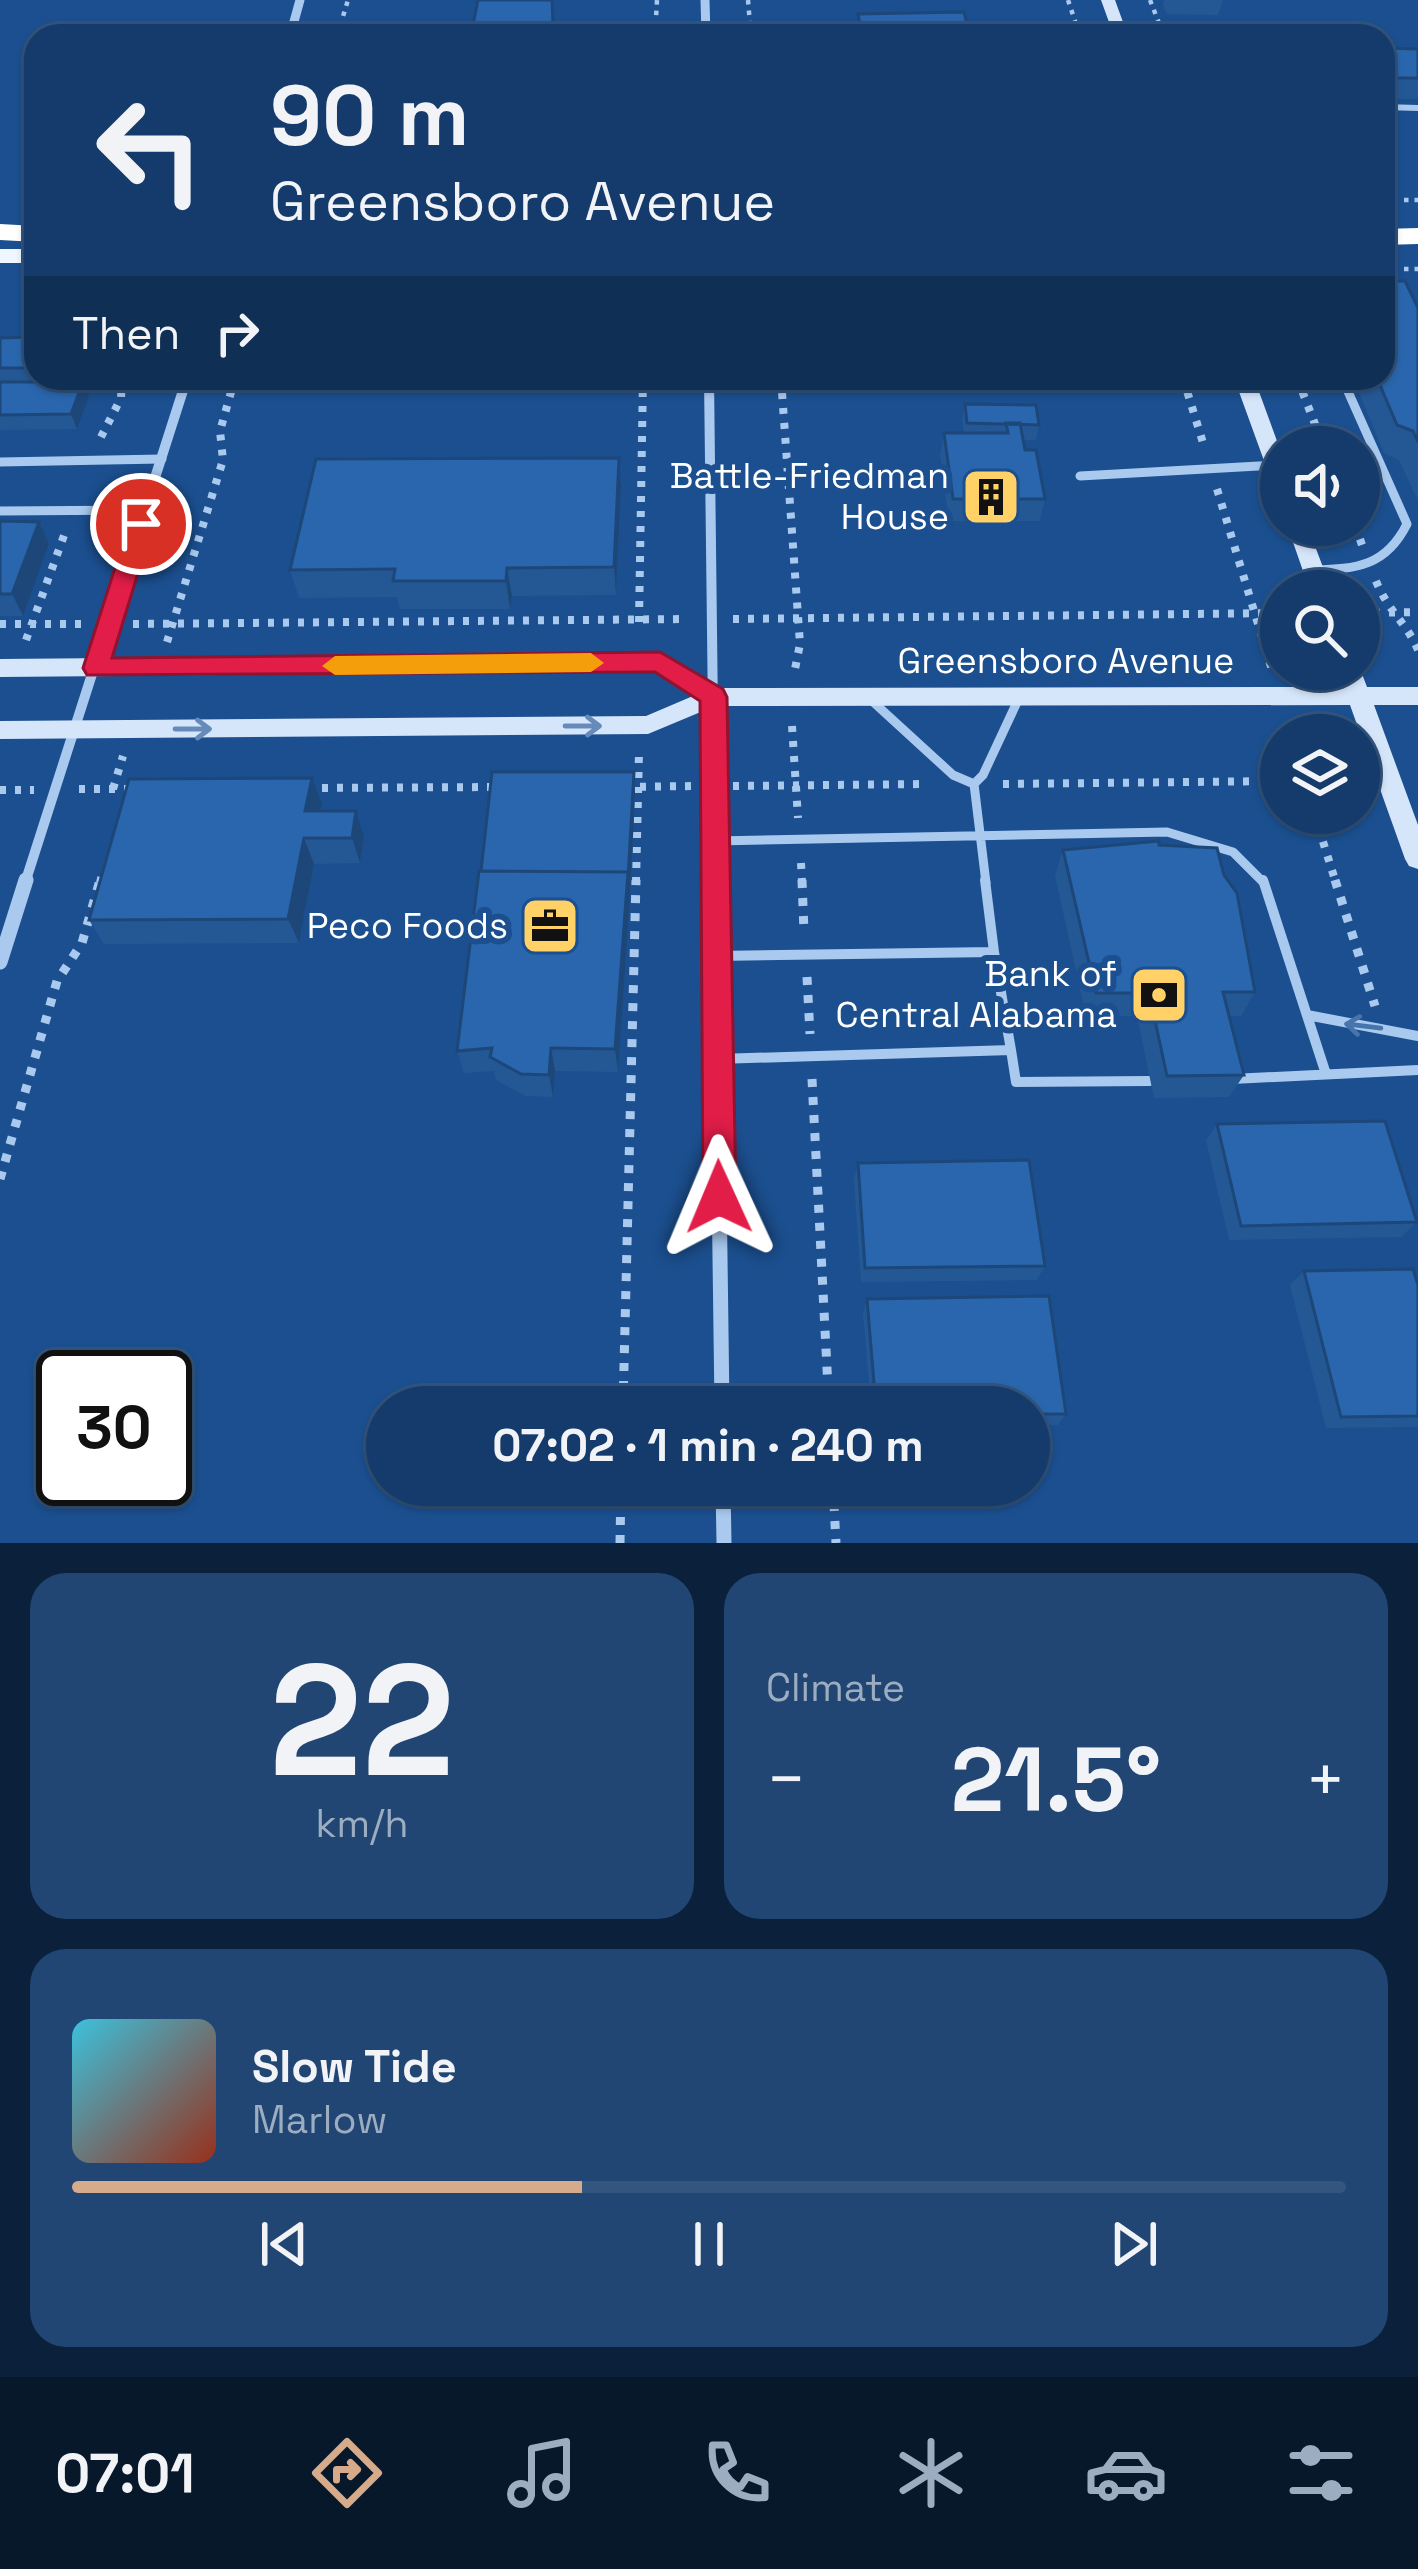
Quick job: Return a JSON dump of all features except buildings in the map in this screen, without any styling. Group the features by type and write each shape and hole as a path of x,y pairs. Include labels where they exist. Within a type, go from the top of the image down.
{"main road":[{"path":"1248,390 1261,426"},
{"path":"8,668 660,662 713,697"},
{"path":"1356,690 1418,859"},
{"name":"Greensboro Avenue","path":"0,730 639,725 713,697 1418,696"}],"street":[{"path":"0,962 183,390"},
{"path":"710,390 722,1386"},
{"path":"723,1506 724,1543"}],"lane":[{"path":"1347,390 1408,524 1396,550 1359,570"},
{"path":"0,462 162,459"},
{"path":"1080,476 1260,471"},
{"path":"0,511 146,510"},
{"path":"868,697 953,775 974,784"},
{"path":"974,784 983,775 1019,697"},
{"path":"974,784 994,952 1016,1082 1150,1081"},
{"path":"715,841 1166,832 1223,844 1249,860 1264,881 1325,1071"},
{"path":"716,956 994,952"},
{"path":"1307,1016 1418,1036"},
{"path":"718,1060 1011,1050"},
{"path":"1225,1080 1325,1071 1418,1070"}],"path":[{"path":"92,460 121,390"},
{"path":"155,668 176,623 223,460 220,431 232,390"},
{"path":"640,662 643,390"},
{"path":"782,390 800,644 790,697"},
{"path":"1187,390 1280,697"},
{"path":"1303,390 1316,426"},
{"path":"8,668 31,624 74,511"},
{"path":"1362,546 1389,612 1412,634 1418,650"},
{"path":"1380,612 1418,612"},
{"path":"0,624 1260,614"},
{"path":"624,1386 639,725"},
{"path":"616,787 1260,782"},
{"path":"292,788 502,787"},
{"path":"120,811 127,789"},
{"path":"0,790 150,789"},
{"path":"1321,834 1384,1028"},
{"path":"0,1179 57,981 82,943 107,855"},
{"path":"620,1543 621,1506"},
{"path":"834,1506 836,1543"}],"slow traffic":[{"path":"335,666 591,663"}],"place":[{"name":"Battle-Friedman House","path":"991,497"},
{"name":"Peco Foods","path":"550,926"},
{"name":"Bank of Central Alabama","path":"1159,995"}],"route":[{"path":"141,524 96,668 660,662 713,697 719,1197"}]}
